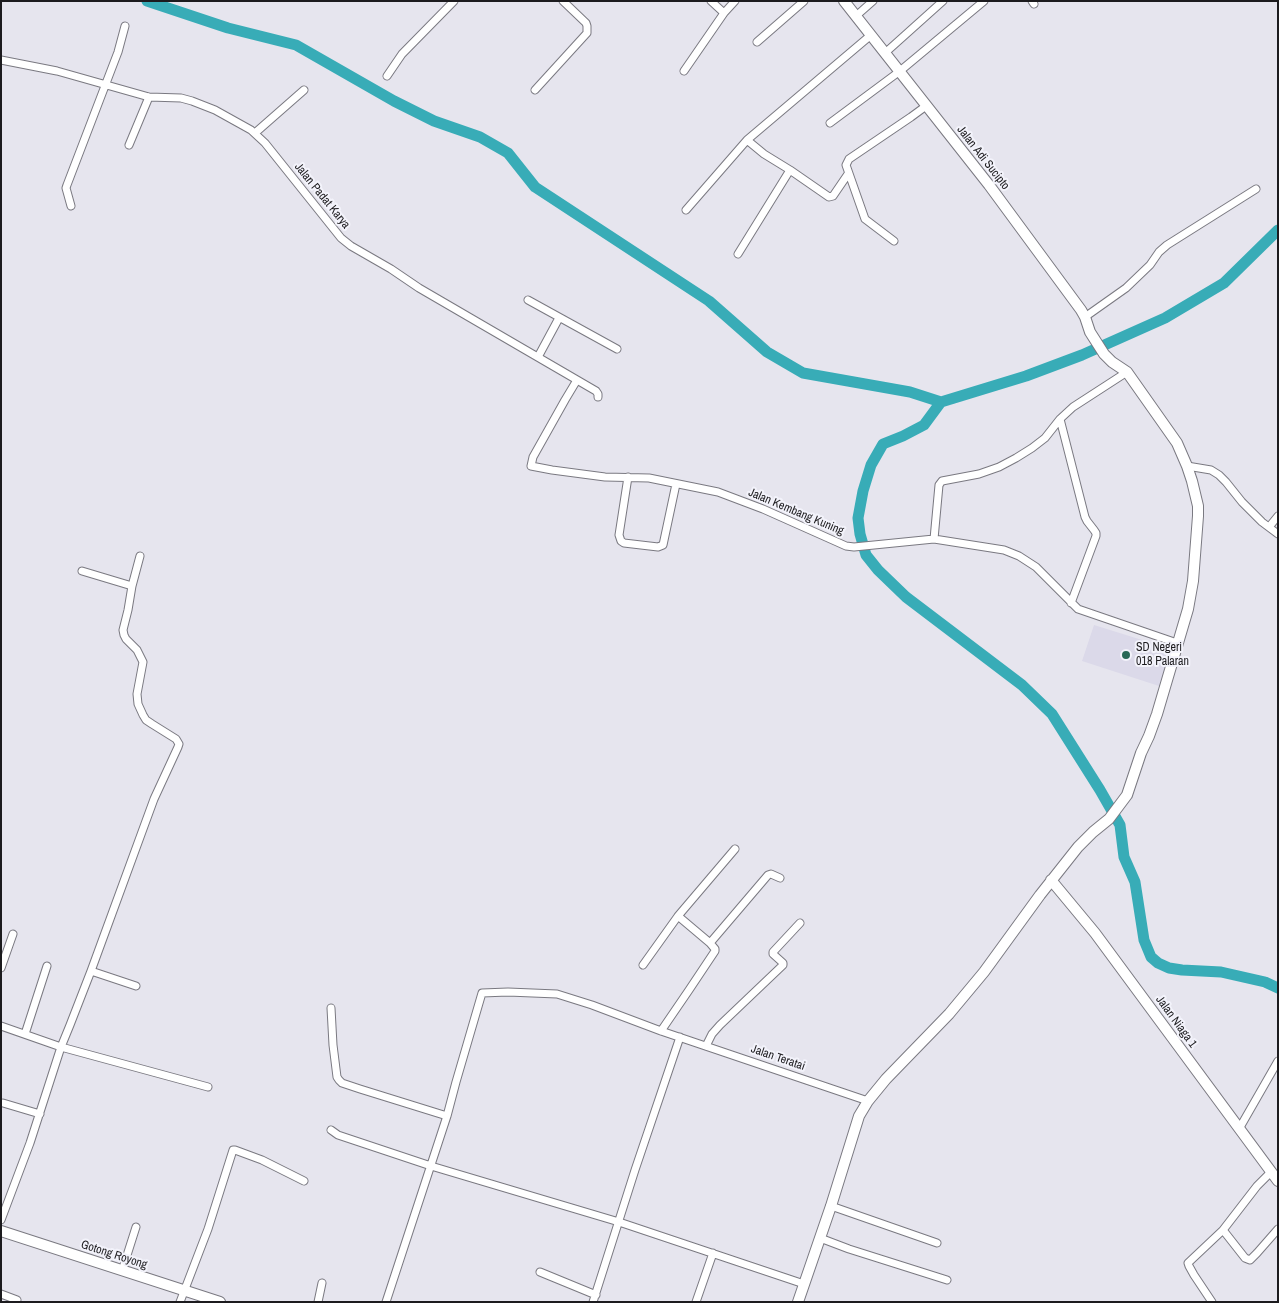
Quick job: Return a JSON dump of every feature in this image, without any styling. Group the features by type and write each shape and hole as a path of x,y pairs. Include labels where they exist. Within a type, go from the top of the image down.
{"street":[{"path":"387,76 402,54 454,1"},
{"path":"535,90 587,33 586,23 563,1"},
{"path":"711,1 724,13"},
{"path":"684,71 724,13 735,1"},
{"path":"757,42 804,1"},
{"name":"Jalan Adi Sucipto","path":"798,1302 859,1116 868,1100 949,1014 984,972 1051,880 1086,838 1109,819 1122,802 1131,785 1141,753 1157,714 1190,597 1198,516 1196,494 1177,443 1127,372 1104,354 1092,336 1085,318 1051,268 989,185 844,1"},
{"path":"856,16 873,1"},
{"path":"885,53 943,1"},
{"path":"830,123 900,71 984,1"},
{"path":"71,206 67,185 118,52 126,26"},
{"path":"686,210 747,140 871,35"},
{"name":"Jalan Padat Karya","path":"1,60 57,71 149,97 181,98 215,110 255,133 341,238 351,246 596,391 598,397"},
{"path":"255,133 304,90"},
{"path":"129,145 149,97"},
{"path":"894,242 865,219 846,165 849,159 926,106"},
{"path":"747,140 764,154 830,197 833,196 848,174"},
{"path":"738,254 790,170"},
{"path":"1085,318 1126,288 1167,245 1256,189"},
{"path":"528,300 617,349"},
{"path":"538,357 559,318"},
{"path":"934,539 939,485 942,480 979,474 1016,458 1045,438 1065,413 1083,399 1127,372"},
{"name":"Jalan Kembang Kuning","path":"577,380 533,457 530,466 574,474 649,478 718,492 763,509 839,544 854,547 934,539 1004,550 1019,556 1036,567 1078,609 1177,643"},
{"path":"1060,419 1085,517 1096,533 1071,603"},
{"path":"1187,466 1210,470 1219,475 1242,502 1278,534"},
{"path":"628,477 619,535 624,543 658,547 663,545 676,484"},
{"path":"1269,528 1278,516"},
{"path":"1,1220 30,1143 61,1047 154,799 179,744 176,739 146,720 138,704 138,685 143,662 138,650 126,639 124,630 140,556"},
{"path":"82,570 132,586"},
{"path":"643,965 678,916 735,849"},
{"path":"710,943 768,875 771,874 780,878"},
{"name":"Jalan Niaga 1","path":"1051,880 1095,933 1278,1181"},
{"path":"661,1031 715,951 710,943 678,916"},
{"path":"706,1046 712,1034 720,1025 782,965 783,963 772,952 800,923"},
{"path":"1,968 13,934"},
{"path":"25,1034 47,966"},
{"path":"91,971 136,986"},
{"name":"Jalan Teratai","path":"447,1116 482,993 508,992 557,994 868,1100"},
{"path":"330,1008 336,1072 339,1080 360,1089 447,1116 386,1302"},
{"path":"1,1026 61,1047 208,1087"},
{"path":"540,1272 595,1298 635,1170 680,1037"},
{"path":"1239,1129 1278,1061"},
{"path":"2,1103 40,1114"},
{"path":"331,1130 338,1135 431,1166 619,1222 804,1284"},
{"path":"180,1302 208,1229 233,1150 262,1160 304,1181"},
{"path":"1212,1302 1191,1270 1188,1262 1223,1230 1257,1186 1271,1172"},
{"path":"831,1206 937,1243"},
{"path":"122,1271 136,1227"},
{"path":"1223,1230 1245,1258 1250,1260 1278,1229"},
{"name":"Gotong Royong","path":"1,1231 220,1302"},
{"path":"820,1238 946,1280"},
{"path":"696,1302 713,1253"},
{"path":"318,1302 322,1283"},
{"path":"1,1294 17,1300"}],"shaded area":[{"name":"SD Negeri 018 Palaran","path":"1094,625 1171,649 1159,686 1082,661"}],"waterway":[{"path":"147,1 228,28 296,45 394,101 434,121 480,137 508,153 535,187 709,301 767,352 803,373 910,392 941,402 1026,376 1082,355 1165,318 1224,283 1278,230"},
{"path":"941,402 924,425 883,444 871,465 863,491 858,518 866,555 878,570 906,597 1022,685 1052,714 1120,825 1124,857 1135,882 1144,940 1151,957 1169,968 1221,972 1265,982 1278,988"}],"place":[{"name":"SD Negeri 018 Palaran","path":"1126,655"}]}
